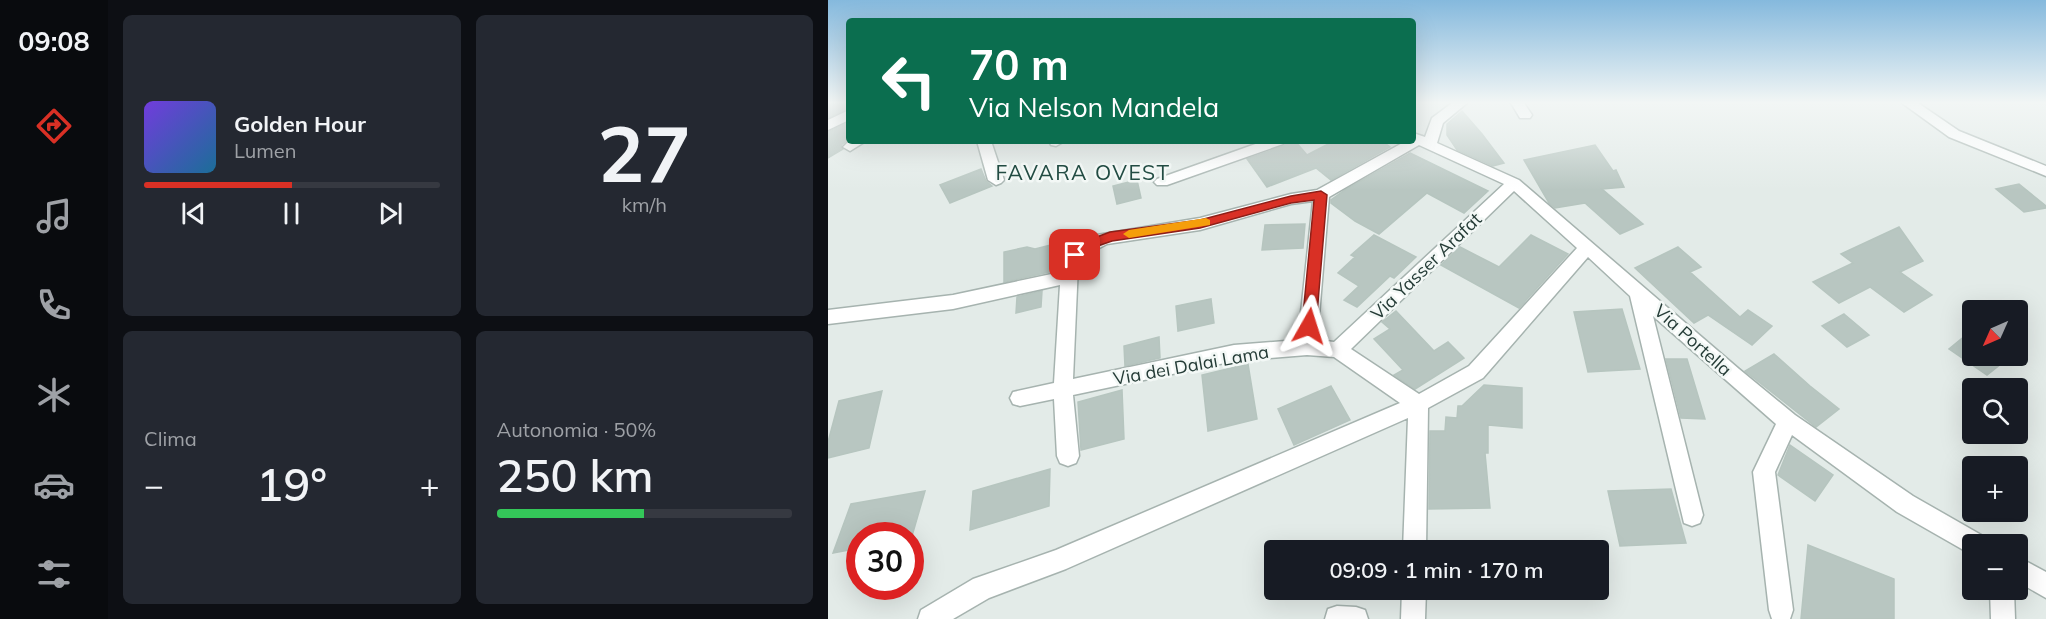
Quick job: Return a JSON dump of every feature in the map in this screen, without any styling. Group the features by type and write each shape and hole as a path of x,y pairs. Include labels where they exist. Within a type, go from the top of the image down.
{"street":[{"path":"1950,132 2046,171"},
{"name":"Via Portella","path":"1420,141 1514,183 1732,375 1788,421 1905,504 1962,537"},
{"path":"985,144 996,180"},
{"path":"1162,182 1270,144"},
{"path":"1068,456 1063,389 1070,264 1075,255 1103,238 1200,224 1291,200 1321,195 1414,144"},
{"name":"Via Yasser Arafat","path":"1338,350 1514,183"},
{"path":"1307,347 1321,195"},
{"path":"930,619 982,588 1058,561 1418,404 1476,372 1588,246"},
{"path":"828,317 953,302 1071,276"},
{"path":"1638,291 1692,515"},
{"name":"Via dei Dalai Lama","path":"1020,398 1234,353 1307,347 1338,350 1418,404"},
{"path":"1415,540 1418,404"},
{"path":"1781,610 1764,472 1788,421"},
{"path":"2028,575 2046,586"},
{"path":"1413,619 1414,600"},
{"path":"2002,600 2003,619"},
{"path":"1337,618 1356,619"}],"building":[{"path":"828,132 846,132 846,141 841,145 843,149 828,158"},
{"path":"1447,132 1480,132 1504,163 1493,166 1457,150"},
{"path":"1298,144 1307,155 1328,144 1386,144 1390,147 1331,180 1316,168 1267,187 1247,159 1284,146"},
{"path":"1595,145 1613,171 1616,170 1624,187 1602,189 1643,224 1620,234 1585,203 1555,208 1549,203 1524,160"},
{"path":"1410,153 1488,191 1464,213 1427,193 1379,234 1355,221 1331,203 1331,200 1345,190"},
{"path":"981,169 986,181 992,186 950,203 940,185"},
{"path":"1137,180 1141,198 1117,204 1113,186"},
{"path":"2019,184 2046,208 2024,212 1996,189"},
{"path":"1305,224 1303,248 1262,250 1265,225"},
{"path":"1899,227 1923,261 1900,272 1932,295 1904,312 1870,287 1839,303 1813,282 1853,263 1841,254"},
{"path":"1374,235 1416,257 1394,278 1390,276 1357,307 1344,300 1359,286 1338,273 1355,257 1351,255"},
{"path":"1531,235 1568,254 1519,308 1441,265 1460,247 1499,267"},
{"path":"1051,245 1054,271 1004,282 1004,252"},
{"path":"1678,247 1701,267 1690,272 1740,317 1748,310 1772,326 1752,345 1708,315 1694,323 1635,268"},
{"path":"1042,291 1041,307 1016,313 1017,297"},
{"path":"1211,299 1214,323 1178,331 1176,306"},
{"path":"1622,309 1640,369 1588,372 1574,312"},
{"path":"1396,311 1434,351 1448,342 1464,358 1415,389 1394,375 1403,370 1374,339 1390,329 1382,322"},
{"path":"1844,314 1869,335 1847,347 1822,326"},
{"path":"1159,337 1160,358 1125,366 1124,346"},
{"path":"1962,338 1962,358 1949,349"},
{"path":"1774,354 1839,409 1816,427 1745,371"},
{"path":"1666,359 1687,359 1705,419 1681,418"},
{"path":"1248,364 1257,419 1208,431 1202,375"},
{"path":"1974,366 1998,366 1987,375"},
{"path":"1484,385 1522,388 1522,428 1488,425 1488,453 1485,453 1490,508 1429,509 1430,431 1445,431 1446,417 1457,418 1458,406 1462,406"},
{"path":"1331,386 1350,420 1294,445 1278,409"},
{"path":"1122,390 1124,439 1081,450 1078,402"},
{"path":"882,391 869,448 828,458 828,442 839,401"},
{"path":"1790,445 1833,475 1815,501 1778,475"},
{"path":"1050,469 1049,506 970,530 973,491"},
{"path":"1671,489 1686,543 1620,546 1608,491"},
{"path":"925,491 916,522 846,522 846,551 833,553 851,504"},
{"path":"1808,545 1894,579 1894,619 1801,619"}],"slow traffic":[{"path":"1129,234 1206,223"}],"district":[{"name":"FAVARA OVEST","path":"1083,172"}],"route":[{"path":"1075,255 1103,238 1200,224 1291,200 1321,195 1309,326"}]}
